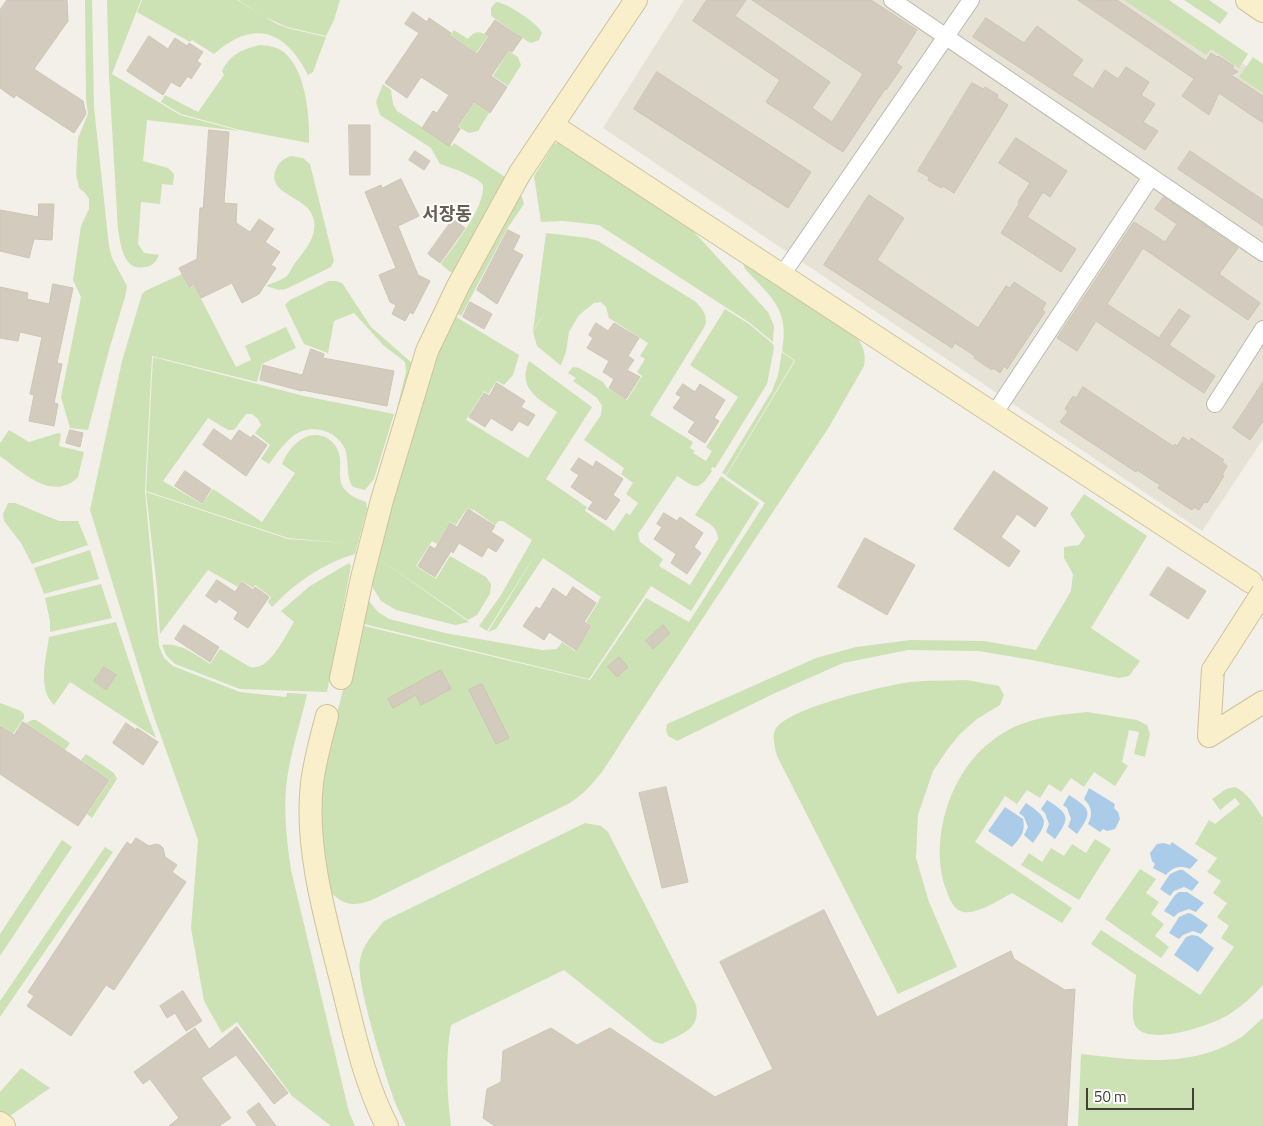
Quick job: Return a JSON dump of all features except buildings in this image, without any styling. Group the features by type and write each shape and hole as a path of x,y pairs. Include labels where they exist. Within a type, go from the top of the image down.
{"street":[{"path":"341,678 362,578 382,500 427,352 458,286 520,174 636,0"},
{"path":"892,0 1263,253"},
{"path":"782,275 971,0"},
{"path":"1247,0 1263,11"},
{"path":"552,125 1257,587 1213,670 1209,736 1263,702"},
{"path":"994,414 1151,176"},
{"path":"1215,404 1263,329"},
{"path":"327,716 317,752 312,785 312,826 315,862 328,927 365,1076 387,1126"},
{"path":"0,1123 4,1126"}],"shaded area":[{"path":"684,0 1146,0 1263,77 1263,439 1202,531 603,128"}],"green space":[{"path":"85,0 92,0 94,107 109,246 112,258 127,286 88,430 70,428 61,397 81,297 73,280 81,226 89,209 89,199 79,188 76,174 78,138 88,114 86,99"},
{"path":"107,0 141,0 112,74 180,115 240,131 147,120 143,161 168,168 174,174 173,185 162,184 160,204 141,202 138,244 144,253 159,255 154,263 145,267 132,265 124,256 118,230 109,76"},
{"path":"142,0 237,0 275,23 287,28 326,37 313,72 308,75 299,60 279,39 267,34 255,33 242,36 214,54 192,40 190,42 137,12"},
{"path":"238,0 340,0 334,20 326,36 287,27 265,17"},
{"path":"1124,0 1169,0 1248,54 1239,68 1211,49 1206,55"},
{"path":"1184,0 1209,0 1228,13 1220,24"},
{"path":"496,2 514,9 535,24 542,33 539,40 531,43 494,18 491,15 491,8"},
{"path":"454,30 468,39 477,32 488,36 476,53 450,35"},
{"path":"260,45 274,47 286,54 298,72 307,108 309,143 240,130 181,114 161,102 165,95 198,112 224,75 222,71 229,60 248,48"},
{"path":"509,51 518,57 521,65 508,86 493,76"},
{"path":"1253,57 1263,64 1263,93 1239,77"},
{"path":"383,84 391,90 393,104 397,111 452,146 454,143 508,179 457,274 449,271 441,264 461,237 474,215 482,194 483,185 478,180 460,171 440,164 431,148 380,115 376,102"},
{"path":"474,103 489,113 478,131 469,133 458,127"},
{"path":"562,141 573,144 693,231 768,312 774,326 773,342 750,323 599,225 563,221 541,222 534,176 554,144"},
{"path":"291,156 303,158 310,164 334,261 331,267 286,289 279,290 266,286 287,276 312,239 314,232 313,218 310,211 299,201 285,193 275,182 274,175 278,165"},
{"path":"519,195 522,197 524,204 507,229 461,316 455,312"},
{"path":"546,233 598,241 696,302 703,310 706,319 705,326 650,415 693,442 690,448 695,451 693,453 706,461 712,451 706,447 738,397 690,365 725,309 749,324 773,344 774,348 767,384 715,468 712,467 712,471 707,478 700,485 696,486 677,476 638,534 640,542 663,559 659,566 690,585 718,539 713,527 695,515 721,476 759,503 691,611 651,586 589,679 360,623 367,601 369,601 378,612 389,619 445,633 542,650 557,649 562,642 575,651 592,626 586,622 601,597 543,558 496,629 488,632 539,549 487,631 479,626 501,595 532,540 503,521 499,521 495,525 474,510 467,508 456,525 450,522 437,544 432,541 416,566 436,579 450,556 486,577 491,584 490,594 477,615 468,620 379,559 469,622 455,625 396,610 381,601 373,588 372,581 410,432 453,315 519,355 513,375 504,385 497,381 488,394 484,391 466,420 528,458 557,412 531,392 526,379 529,361 592,407 546,479 587,507 585,511 614,531 626,513 630,515 638,503 626,494 633,483 621,474 624,468 584,440 601,415 602,406 597,398 573,381 576,378 568,373 573,367 579,368 603,382 607,388 627,400 642,376 637,372 645,359 640,356 648,343 609,318 606,307 601,302 594,303 579,315 569,332 566,352 561,365 537,346 533,332 547,309 533,331"},
{"path":"743,263 857,338 861,345 865,355 864,366 829,427 609,762 580,796 570,803 367,902 354,904 337,898 326,886 318,786 360,625 590,680 646,598 689,622 765,503 726,476 795,361 782,351 784,337 781,314 770,296 745,269"},
{"path":"182,274 188,287 194,285 236,367 251,360 245,346 286,327 296,348 262,364 257,382 152,356 145,491 159,646 164,658 173,666 240,692 286,697 287,693 307,694 287,776 285,798 288,850 291,870 349,1112 355,1126 331,1126 292,1096 237,1022 222,1033 204,1001 191,928 198,840 152,711 90,510 122,361 142,294"},
{"path":"329,281 342,283 371,327 412,363 413,367 404,410 397,408 406,372 405,362 383,345 354,313 334,321 328,353 304,344 285,305 290,300"},
{"path":"782,352 794,361 726,475 722,473 772,391 778,375"},
{"path":"153,357 304,396 394,414 374,479 365,490 353,487 351,484 346,453 341,442 322,430 306,430 292,437 269,464 261,459 270,445 255,433 261,425 252,414 246,414 234,430 228,430 208,418 163,481 202,504 213,489 262,522 295,473 282,464 289,451 295,444 308,436 325,437 330,440 338,452 343,487 359,500 366,502 367,509 355,554 331,563 310,575 272,607 268,602 271,597 255,585 253,588 242,581 238,587 208,570 160,634 157,588 146,492 288,539 345,543 288,538 146,491"},
{"path":"9,430 29,442 58,433 61,434 59,446 84,452 78,477 68,484 58,487 48,486 27,476 0,456 0,443"},
{"path":"1084,494 1147,536 1091,628 1140,661 1129,676 1119,678 979,651 908,650 843,663 773,694 677,741 668,736 667,724 816,658 856,647 911,640 984,641 1036,650 1071,591 1073,574 1064,558 1064,547 1079,545 1085,536 1070,514"},
{"path":"8,503 15,503 59,521 78,521 88,545 32,564 21,543 4,521 3,514"},
{"path":"90,550 99,579 44,594 34,568"},
{"path":"349,563 351,566 327,692 240,689 175,664 166,655 162,645 175,645 188,650 210,664 220,649 250,667 264,664 276,652 294,622 281,611 310,586"},
{"path":"101,584 112,618 50,632 50,621 45,598"},
{"path":"116,622 156,738 70,682 54,705 46,690 44,673 49,637"},
{"path":"967,680 999,686 1004,695 1000,705 977,719 960,734 933,771 918,815 916,858 929,902 957,967 898,994 777,756 774,733 783,722 797,714 837,699 910,682"},
{"path":"0,703 24,714 24,718 13,734 0,725"},
{"path":"1087,712 1137,720 1147,725 1150,734 1145,757 1134,754 1139,732 1129,730 1122,762 1128,766 1115,786 1094,772 1084,787 1071,778 1061,792 1049,784 1040,798 1027,790 1017,804 1005,796 975,842 1072,908 1062,923 1012,893 979,910 972,912 960,911 951,902 946,889 941,870 940,851 946,810 953,791 963,773 974,757 988,744 1011,729 1047,717"},
{"path":"36,720 70,743 65,750 26,723"},
{"path":"86,754 114,773 117,779 92,818 87,814 110,780 81,760"},
{"path":"1235,787 1247,796 1263,818 1263,985 1233,1012 1208,1024 1165,1035 1152,1035 1141,1032 1135,1025 1133,1014 1136,975 1091,944 1101,930 1200,995 1234,947 1221,938 1229,926 1217,917 1227,903 1213,893 1221,881 1207,872 1217,858 1195,844 1209,820 1215,824 1240,804 1235,798 1220,810 1212,799 1226,789"},
{"path":"585,823 601,826 608,832 696,1005 697,1013 692,1026 682,1034 662,1044 654,1042 564,970 451,1025 447,1076 451,1126 406,1126 395,1102 385,1072 362,988 360,960 366,944 384,921"},
{"path":"1095,839 1111,849 1079,900 1021,865 1029,853 1042,862 1051,848 1064,856 1072,844 1086,853"},
{"path":"62,840 72,847 0,956 0,934"},
{"path":"105,847 113,852 0,1017 0,1001"},
{"path":"1140,869 1156,879 1146,893 1159,902 1151,914 1164,924 1155,936 1169,947 1161,958 1105,919"},
{"path":"1263,1018 1263,1126 1078,1126 1081,1054 1142,1060 1182,1058 1221,1048 1246,1034"},
{"path":"21,1068 50,1088 7,1118 0,1113 0,1092"}],"water":[{"path":"1089,788 1115,804 1114,808 1118,812 1120,819 1115,829 1107,831 1103,829 1100,832 1088,824 1091,811 1084,799"},
{"path":"1069,795 1082,804 1087,812 1086,821 1077,834 1068,827 1071,819 1067,808 1063,805"},
{"path":"1047,800 1060,809 1065,816 1064,826 1055,839 1046,832 1049,824 1045,813 1041,809"},
{"path":"1026,803 1039,812 1044,820 1042,830 1033,843 1024,835 1028,827 1024,817 1019,813"},
{"path":"1005,807 1023,819 1024,824 1020,838 1012,847 988,831"},
{"path":"1172,842 1198,860 1190,869 1177,868 1171,870 1166,875 1153,868 1155,864 1150,853 1157,844 1164,843 1170,845"},
{"path":"1183,870 1199,882 1192,891 1184,887 1174,891 1170,896 1160,889 1170,874"},
{"path":"1179,892 1187,892 1204,903 1196,912 1189,909 1178,913 1174,917 1164,911"},
{"path":"1188,913 1208,925 1201,934 1193,931 1179,939 1169,933 1179,917"},
{"path":"1198,936 1214,948 1198,972 1174,955 1186,937"}],"district":[{"name":"서장동","path":"447,216"}]}
